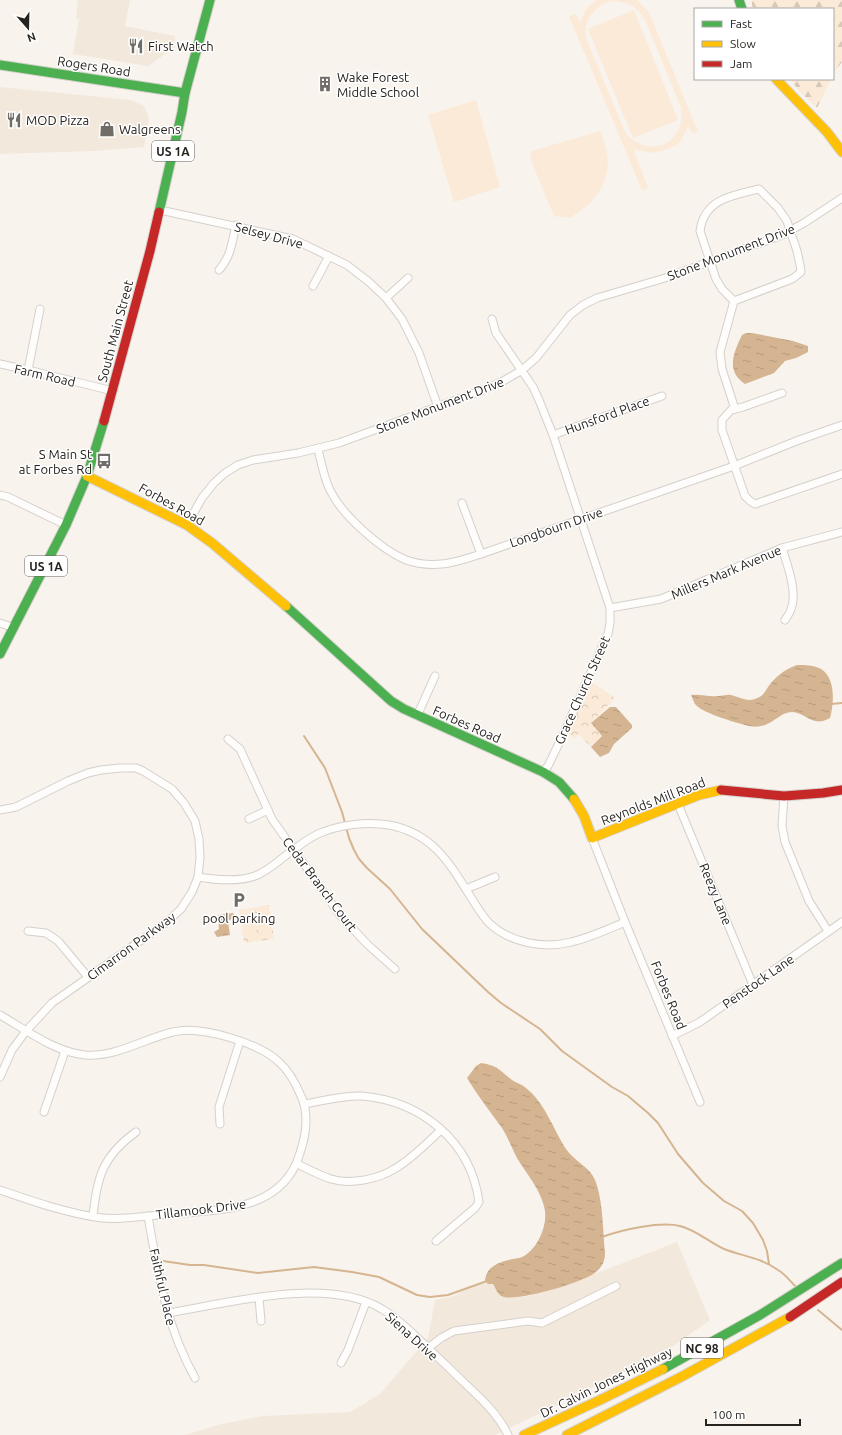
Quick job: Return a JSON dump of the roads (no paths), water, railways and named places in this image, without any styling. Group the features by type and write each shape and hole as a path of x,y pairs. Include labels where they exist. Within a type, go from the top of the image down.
{"main road":[{"name":"South Main Street","path":"0,654 66,525 88,476 113,391 160,210 182,112 184,93 210,0"},
{"name":"Rogers Road","path":"0,64 184,93"},
{"path":"777,80 827,132 842,152"},
{"name":"Forbes Road","path":"88,476 187,524 212,542 391,700 417,716 543,772 561,784 572,795 582,811 592,838"},
{"name":"Reynolds Mill Road","path":"592,838 699,795 721,790 784,796 842,790"},
{"path":"764,1331 762,1326 764,1321 799,1299 840,1264"},
{"name":"Dr. Calvin Jones Highway","path":"524,1435 597,1403 676,1363 784,1301 840,1264"},
{"name":"NC 98","path":"567,1435 764,1331 789,1317 842,1282"},
{"path":"666,1384 684,1369 741,1336 744,1331 743,1325"},
{"path":"542,1435 586,1412 597,1403"}],"street":[{"path":"759,189 778,208 787,221 801,272 792,279 734,301 722,289 716,279 700,231 701,224 708,209 726,198 759,189"},
{"name":"Stone Monument Drive","path":"187,524 214,483 232,469 252,460 318,449 339,443 486,389 522,370 536,358 570,315 583,305 597,298 665,278 790,231 842,198"},
{"name":"Selsey Drive","path":"160,210 236,225 294,239 347,265 369,282 386,298 402,319 419,353 438,407"},
{"path":"219,270 226,262 230,253 236,225"},
{"path":"314,286 329,256"},
{"path":"386,298 408,278"},
{"path":"734,301 720,352 722,369 735,409"},
{"path":"28,370 40,309"},
{"name":"Grace Church Street","path":"492,319 496,333 522,370 540,400 610,608 608,634 562,737 548,766 543,772"},
{"name":"Farm Road","path":"0,364 113,391"},
{"path":"782,393 731,410 722,420 722,430 745,496 755,504 842,474"},
{"name":"Hunsford Place","path":"553,435 662,396"},
{"name":"Longbourn Drive","path":"318,449 329,489 348,516 362,530 392,553 406,560 420,563 442,564 456,562 480,554 734,466 798,440 842,425"},
{"path":"0,495 8,497 66,525"},
{"path":"462,503 480,554"},
{"name":"Millers Mark Avenue","path":"610,608 661,599 782,548 842,532"},
{"path":"782,548 791,581 793,598 792,609 785,620"},
{"path":"0,623 14,628"},
{"path":"417,716 435,676"},
{"name":"Cedar Branch Court","path":"228,739 240,749 272,819 340,915 367,944 395,969"},
{"name":"Cimarron Parkway","path":"0,810 16,807 68,781 88,773 120,768 136,768 172,789 184,803 194,821 200,840 198,877 192,892 182,908 167,922 88,976 52,1003 26,1031 12,1050 0,1077"},
{"path":"784,796 782,826 785,842 808,901 828,931"},
{"name":"Reezy Lane","path":"678,804 752,985"},
{"path":"249,819 268,810"},
{"path":"198,877 214,880 240,879 254,876 266,871 318,834 343,826 368,824 389,825 413,832 432,845 448,861 489,923 504,934 524,942 550,945 572,942 625,922"},
{"name":"Forbes Road","path":"592,838 625,922 700,1102"},
{"path":"466,889 495,877"},
{"name":"Penstock Lane","path":"672,1036 700,1022 842,922"},
{"path":"28,931 46,933 58,941 88,976"},
{"name":"Tillamook Drive","path":"0,1015 26,1031 65,1050 87,1055 118,1051 175,1031 190,1030 204,1032 254,1045 280,1063 296,1084 304,1104 306,1124 304,1143 297,1164 283,1182 271,1193 253,1203 224,1209 111,1218 80,1214 1,1193"},
{"path":"220,1124 219,1107 240,1041"},
{"path":"44,1112 65,1050"},
{"path":"304,1104 360,1096 377,1098 397,1103 416,1111 449,1137 462,1154 475,1184 479,1202 475,1208 436,1240"},
{"path":"297,1164 331,1179 353,1181 368,1178 397,1168 441,1130"},
{"path":"93,1216 97,1189 106,1162 120,1145 136,1132"},
{"name":"Faithful Place","path":"148,1216 160,1286 178,1344 195,1378"},
{"path":"428,1348 440,1338 454,1331 528,1321 542,1323 616,1286"},
{"name":"Siena Drive","path":"168,1313 259,1298 310,1293 341,1296 366,1302 389,1314 406,1326 496,1414 508,1435"},
{"path":"259,1298 261,1321"},
{"path":"341,1363 348,1350 366,1302"}],"water":[{"path":"746,333 793,341 808,346 808,352 796,358 785,361 774,373 745,384 735,373 733,361 736,348 742,335"},
{"path":"797,665 818,668 826,673 833,692 830,718 824,721 814,721 797,713 788,712 765,725 751,726 706,712 695,704 691,695 729,695 747,700 754,699 762,695 777,677 788,669"},
{"path":"610,707 616,707 632,725 632,728 614,744 609,753 600,757 591,747 602,736 591,723"},
{"path":"233,913 235,917 228,921 230,935 217,937 214,932 219,929 218,915"},
{"path":"481,1063 498,1069 533,1094 544,1109 566,1149 593,1175 600,1196 605,1256 603,1264 600,1268 590,1276 552,1290 512,1297 504,1297 500,1295 493,1284 488,1284 485,1281 488,1272 498,1263 523,1257 533,1248 543,1230 545,1223 545,1211 542,1199 518,1159 502,1128 467,1078 476,1066"}],"waterway":[{"path":"831,704 842,703"},
{"path":"304,736 325,768 342,812 349,838 359,859 390,889 422,929 488,992 501,1003 540,1029 562,1051 612,1087 628,1096 648,1113 658,1123 678,1154 703,1183 724,1201 742,1211 753,1223 763,1240 767,1251 769,1264"},
{"path":"602,1237 630,1229 652,1225 680,1226 692,1230 724,1249 759,1260 772,1266 783,1274 796,1287"},
{"path":"163,1261 258,1273 314,1267 352,1272 379,1277 417,1295 430,1297 448,1295 487,1281"},
{"path":"818,1310 842,1330"}],"place":[{"name":"First Watch","path":"136,46"},
{"name":"Wake Forest Middle School","path":"325,84"},
{"name":"MOD Pizza","path":"14,120"},
{"name":"Walgreens","path":"107,129"},
{"name":"S Main St at Forbes Rd","path":"104,461"},
{"name":"pool parking","path":"239,900"}]}
